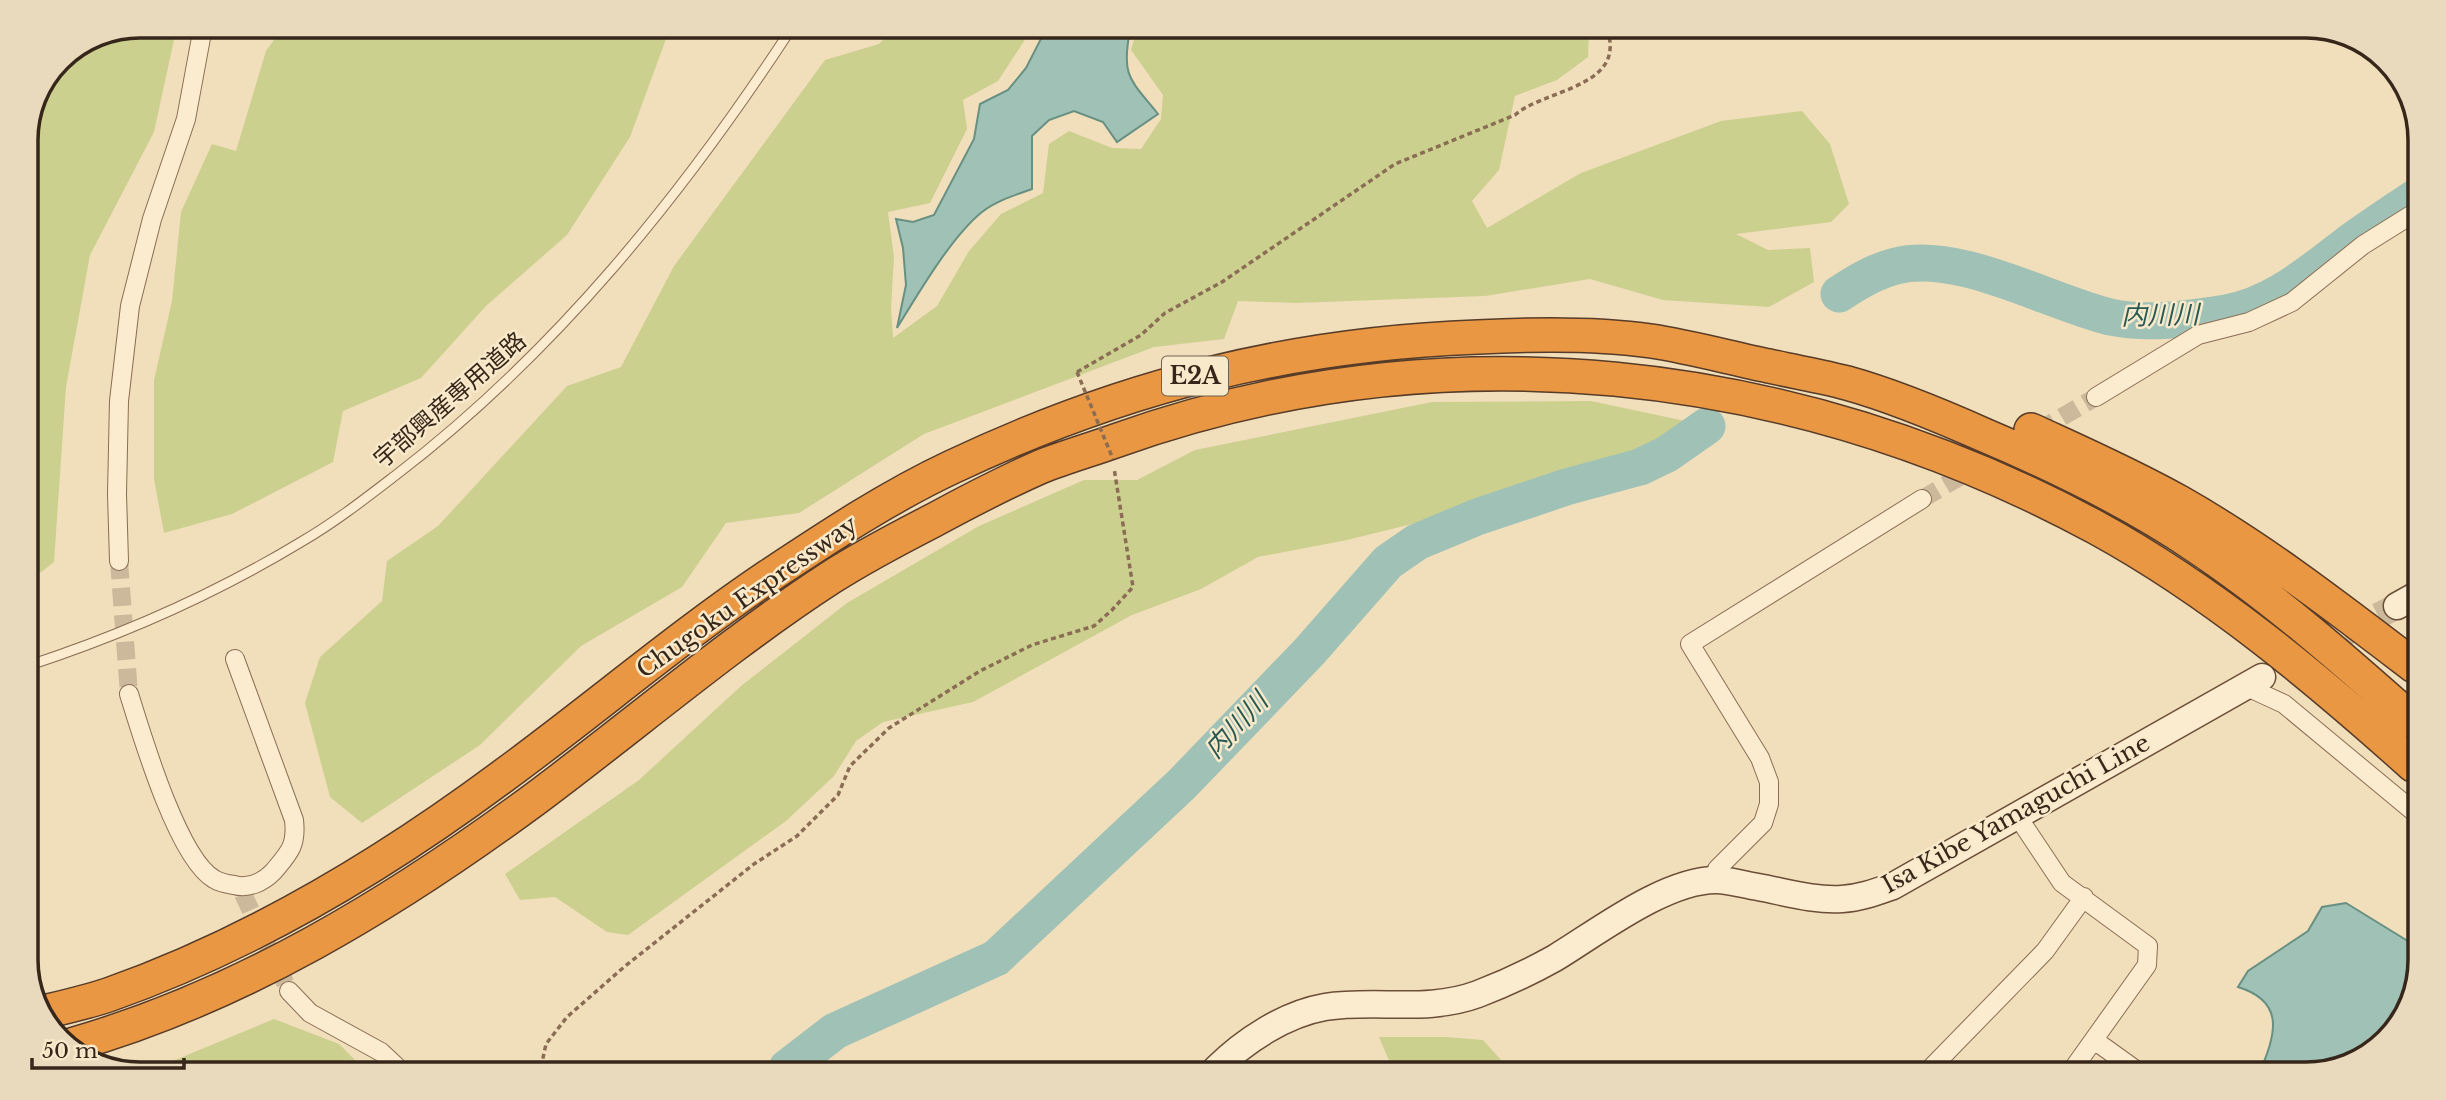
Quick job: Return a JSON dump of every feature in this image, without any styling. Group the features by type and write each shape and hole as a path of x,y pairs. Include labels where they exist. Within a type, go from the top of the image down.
{"highway":[{"name":"Chugoku Expressway","path":"53,1011 103,997 208,955 324,895 385,858 502,777 760,582 864,515 948,469 1039,428 1157,386 1267,360 1338,347 1410,339 1578,335 1644,340 1846,383 1927,410 2065,471 2120,499 2197,546 2329,645 2408,716"},
{"path":"1679,346 1865,372 2003,418 2095,459 2177,501 2230,533 2325,598 2408,661"},
{"name":"Chugoku Expressway","path":"82,1042 114,1033 216,992 336,931 439,867 535,799 684,684 832,577 883,546 992,489 1047,464 1185,418 1283,394 1399,378 1461,374 1583,375 1696,389 1822,416 1940,455 1998,479 2099,529 2153,562 2260,636 2408,760"}],"main road":[{"name":"Isa Kibe Yamaguchi Line","path":"1226,1061 1272,1027 1325,1007 1445,1004 1476,995 1551,960 1650,901 1677,888 1716,880 1840,900 1865,895 1912,876 2254,681"}],"street":[{"path":"119,561 119,401 130,306 152,219 186,118 201,38"},
{"path":"2095,397 2198,335 2249,322 2292,302 2363,245 2407,217"},
{"path":"1716,880 1717,869 1763,823 1769,804 1769,782 1760,758 1690,644 1922,499"},
{"path":"129,694 142,737 179,834 193,858 212,878 242,891 265,880 287,856 296,836 294,820 235,659"},
{"path":"2254,681 2408,807"},
{"path":"2018,817 2062,883 2148,946 2147,965 2079,1061"},
{"path":"1938,1061 2045,951 2084,897"},
{"path":"289,990 310,1013 381,1052 391,1061"},
{"path":"2094,1040 2123,1061"}],"lane":[{"name":"宇部興産専用道路","path":"39,662 153,620 303,542 445,438 529,359 631,249 746,98 785,38"}],"path":[{"path":"542,1061 546,1044 568,1017 624,967 754,864 797,836 838,795 850,766 889,728 980,671 1032,645 1094,626 1133,587 1113,459 1077,372 1141,335 1164,313 1222,282 1395,164 1515,115 1524,107 1587,81 1606,64 1611,50 1609,38"}],"green space":[{"path":"174,38 154,132 90,255 66,387 54,562 39,574 39,134 42,114 60,79 73,64 90,52 121,40"},
{"path":"275,38 666,38 630,137 567,235 486,306 421,378 343,411 333,462 232,514 164,533 154,479 154,380 172,301 181,212 212,144 236,151 266,51"},
{"path":"884,38 1026,38 998,81 963,100 967,129 930,203 888,212 894,257 891,308 893,338 937,306 969,251 1001,214 1043,193 1049,144 1069,131 1112,148 1141,149 1161,119 1163,95 1131,50 1135,38 1589,38 1588,57 1557,80 1515,96 1499,170 1472,201 1487,228 1581,173 1721,121 1802,111 1830,144 1849,204 1831,222 1736,234 1768,250 1810,248 1814,282 1769,307 1663,300 1590,279 1485,296 1296,303 1238,301 1224,339 1154,347 924,434 799,513 726,523 682,587 581,646 480,745 362,823 330,797 305,703 320,657 382,601 387,561 438,526 567,386 621,367 674,266 825,60 879,44"},
{"path":"1591,401 1685,421 1668,444 1608,464 1428,520 1347,540 1258,557 1201,589 1132,615 973,702 883,722 856,741 834,776 786,821 628,935 607,932 555,897 520,900 505,874 639,780 741,686 847,603 979,526 1084,480 1137,480 1195,450 1432,402"},
{"path":"274,1019 339,1044 356,1061 173,1061"},
{"path":"1379,1037 1483,1040 1502,1061 1389,1061"}],"water":[{"path":"1041,38 1128,38 1127,58 1130,76 1158,114 1117,142 1103,122 1074,111 1049,120 1032,136 1032,189 993,205 970,223 936,267 897,328 906,285 903,248 896,219 913,222 934,215 974,139 980,104 1008,90 1026,68"},
{"path":"2346,903 2408,941 2406,979 2400,998 2382,1027 2350,1051 2319,1061 2264,1061 2272,1034 2270,1011 2254,993 2238,987 2248,971 2308,931 2322,907"}],"waterway":[{"name":"内川川","path":"1839,294 1881,271 1920,263 1975,271 2110,317 2139,321 2226,313 2260,303 2290,287 2407,203"},
{"name":"内川川","path":"796,1061 835,1031 996,958 1182,784 1309,652 1388,562 1417,542 1477,517 1566,487 1640,467 1667,454 1707,426"}],"tunnel":[{"path":"1922,499 2096,397"},
{"path":"119,561 129,694"},
{"path":"2309,652 2397,606"},
{"path":"243,894 289,991"}]}
